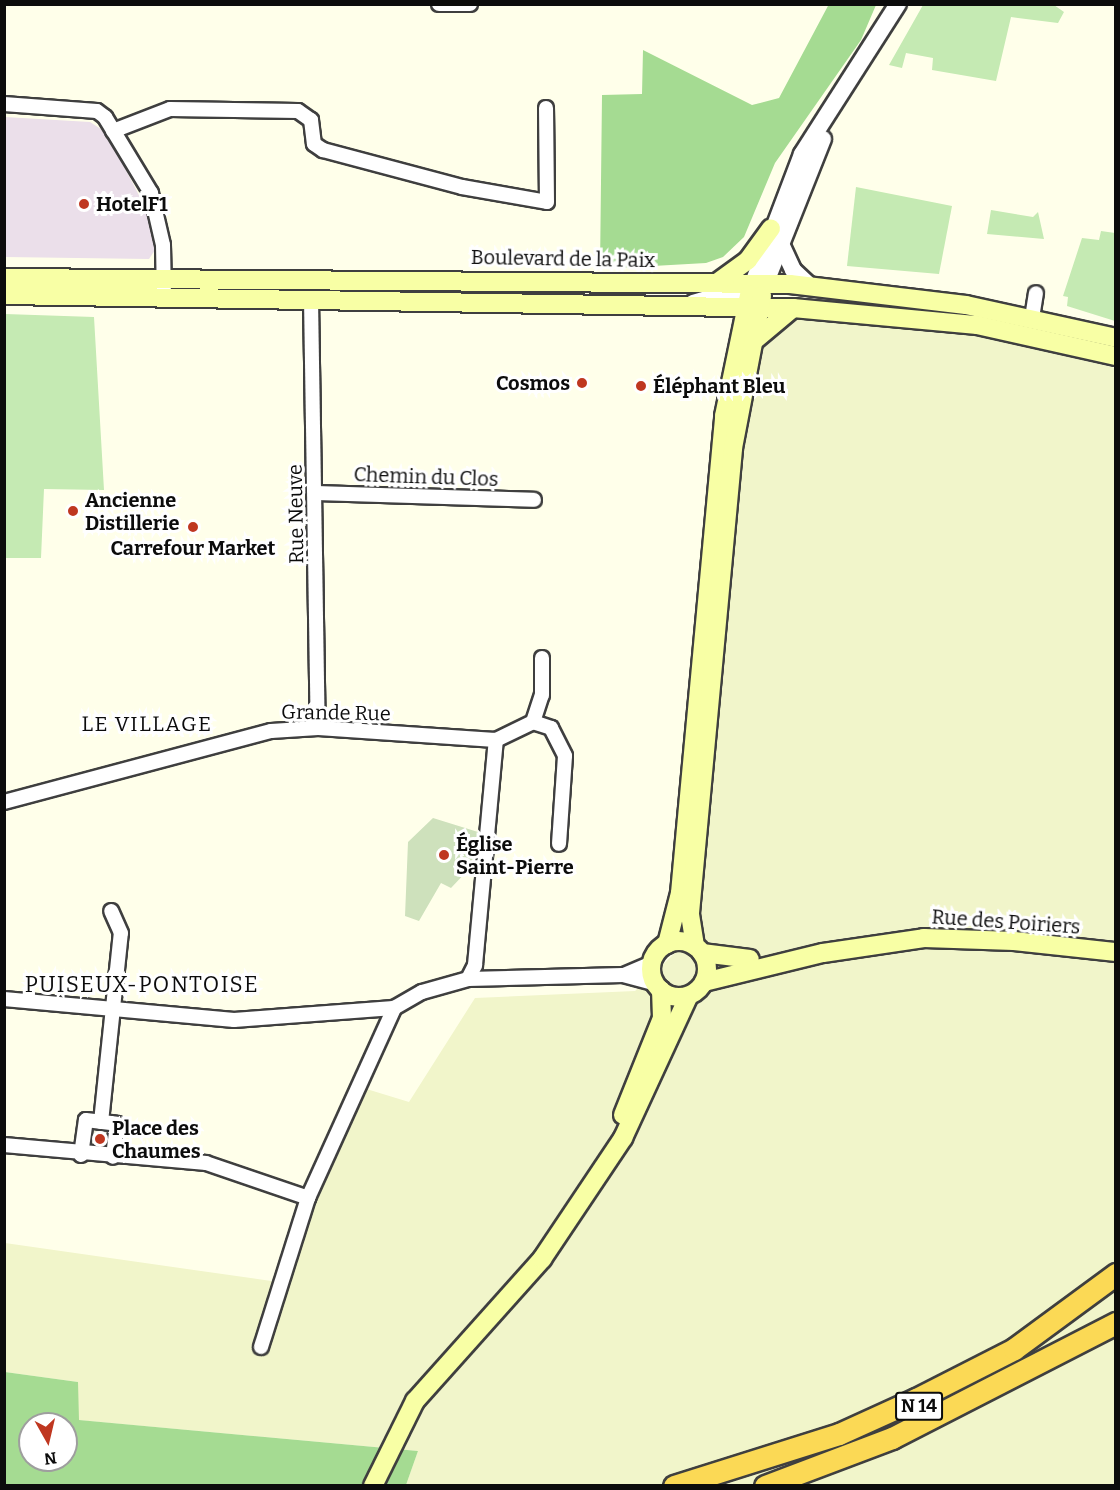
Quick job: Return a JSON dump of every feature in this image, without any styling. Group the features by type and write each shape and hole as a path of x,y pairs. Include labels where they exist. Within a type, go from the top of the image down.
{"highway":[{"path":"674,1485 839,1434 916,1399 1014,1349 1116,1274"},
{"name":"N 14","path":"708,1485 912,1410 1066,1329 1116,1295"},
{"name":"N 14","path":"765,1485 892,1438 1016,1378 1116,1314"},
{"path":"1016,1378 1116,1323"}],"main road":[{"path":"718,282 748,260 771,228"},
{"name":"Boulevard de la Paix","path":"4,278 718,282 756,294"},
{"path":"4,295 716,304 756,294 815,285 1032,318 1116,338"},
{"path":"756,294 793,308 977,326 1116,356"},
{"path":"598,1177 660,1024 658,987 652,963 667,944 680,894 714,498 743,342 756,294"},
{"path":"704,981 690,913 743,342 716,304"},
{"path":"743,342 793,308"},
{"name":"Rue des Poiriers","path":"823,953 959,938 1116,952"},
{"path":"667,944 732,960 823,953"},
{"path":"373,1485 415,1401 542,1259 598,1177 653,1080 675,1015 689,995 704,981 823,953"},
{"path":"658,987 689,995"}],"street":[{"path":"439,4 470,4"},
{"path":"756,294 781,244 814,156 860,69 898,4"},
{"path":"756,294 771,228 802,154 860,69"},
{"path":"4,104 97,111 113,131 151,193 165,278 164,298"},
{"path":"113,131 170,109 306,114 314,144 323,150 462,187 547,202 546,108"},
{"path":"781,244 793,270 815,285"},
{"path":"290,279 311,299 319,291 355,280"},
{"path":"1032,318 1036,293"},
{"path":"693,303 756,294"},
{"name":"Rue Neuve","path":"311,299 318,728"},
{"name":"Chemin du Clos","path":"315,493 534,500"},
{"path":"533,722 542,695 542,658"},
{"path":"468,979 475,965 496,740 533,722 551,728 565,756 559,844"},
{"name":"Grande Rue","path":"4,802 271,731 318,728 496,740"},
{"path":"101,1122 121,933 111,911"},
{"path":"623,975 652,963"},
{"path":"4,999 114,1005 234,1020 394,1008 422,992 468,979 623,975 658,987"},
{"path":"261,1347 308,1198 394,1008"},
{"path":"78,1154 86,1120 117,1124 113,1157"},
{"path":"4,1145 78,1154 206,1163 308,1198"}],"shaded area":[{"path":"5,117 90,122 107,133 145,207 155,250 149,259 5,257"},
{"name":"Place des Chaumes","path":"91,1128 111,1130 109,1150 89,1148"}],"green space":[{"path":"829,4 876,5 861,40 775,163 744,237 723,257 706,263 600,269 602,95 642,94 643,50 752,105 779,98"},
{"path":"923,5 1054,5 1064,12 1058,23 1011,17 996,81 932,70 933,58 906,53 902,68 889,65"},
{"path":"856,187 952,206 939,274 847,266"},
{"path":"991,210 1033,217 1038,212 1044,239 987,234"},
{"path":"1101,231 1115,233 1115,321 1067,306 1068,297 1063,296 1082,238 1099,240"},
{"path":"5,314 94,317 104,490 44,489 41,558 5,558"},
{"path":"798,317 985,336 1115,368 1115,1485 406,1485 418,1451 78,1420 78,1382 5,1372 5,1243 285,1283 360,1087 409,1102 475,998 635,991 696,933 745,394 757,353 770,334"},
{"path":"433,818 478,832 475,870 468,870 451,888 441,883 419,921 405,916 408,842"},
{"path":"5,1372 78,1382 79,1420 418,1451 406,1485 5,1486"}],"place":[{"name":"HotelF1","path":"84,204"},
{"name":"Cosmos","path":"582,383"},
{"name":"Éléphant Bleu","path":"641,386"},
{"name":"Ancienne Distillerie","path":"73,511"},
{"name":"Carrefour Market","path":"193,527"},
{"name":"Église Saint-Pierre","path":"444,855"},
{"name":"Place des Chaumes","path":"100,1139"}],"district":[{"name":"LE VILLAGE","path":"147,724"},
{"name":"PUISEUX-PONTOISE","path":"142,985"}]}
